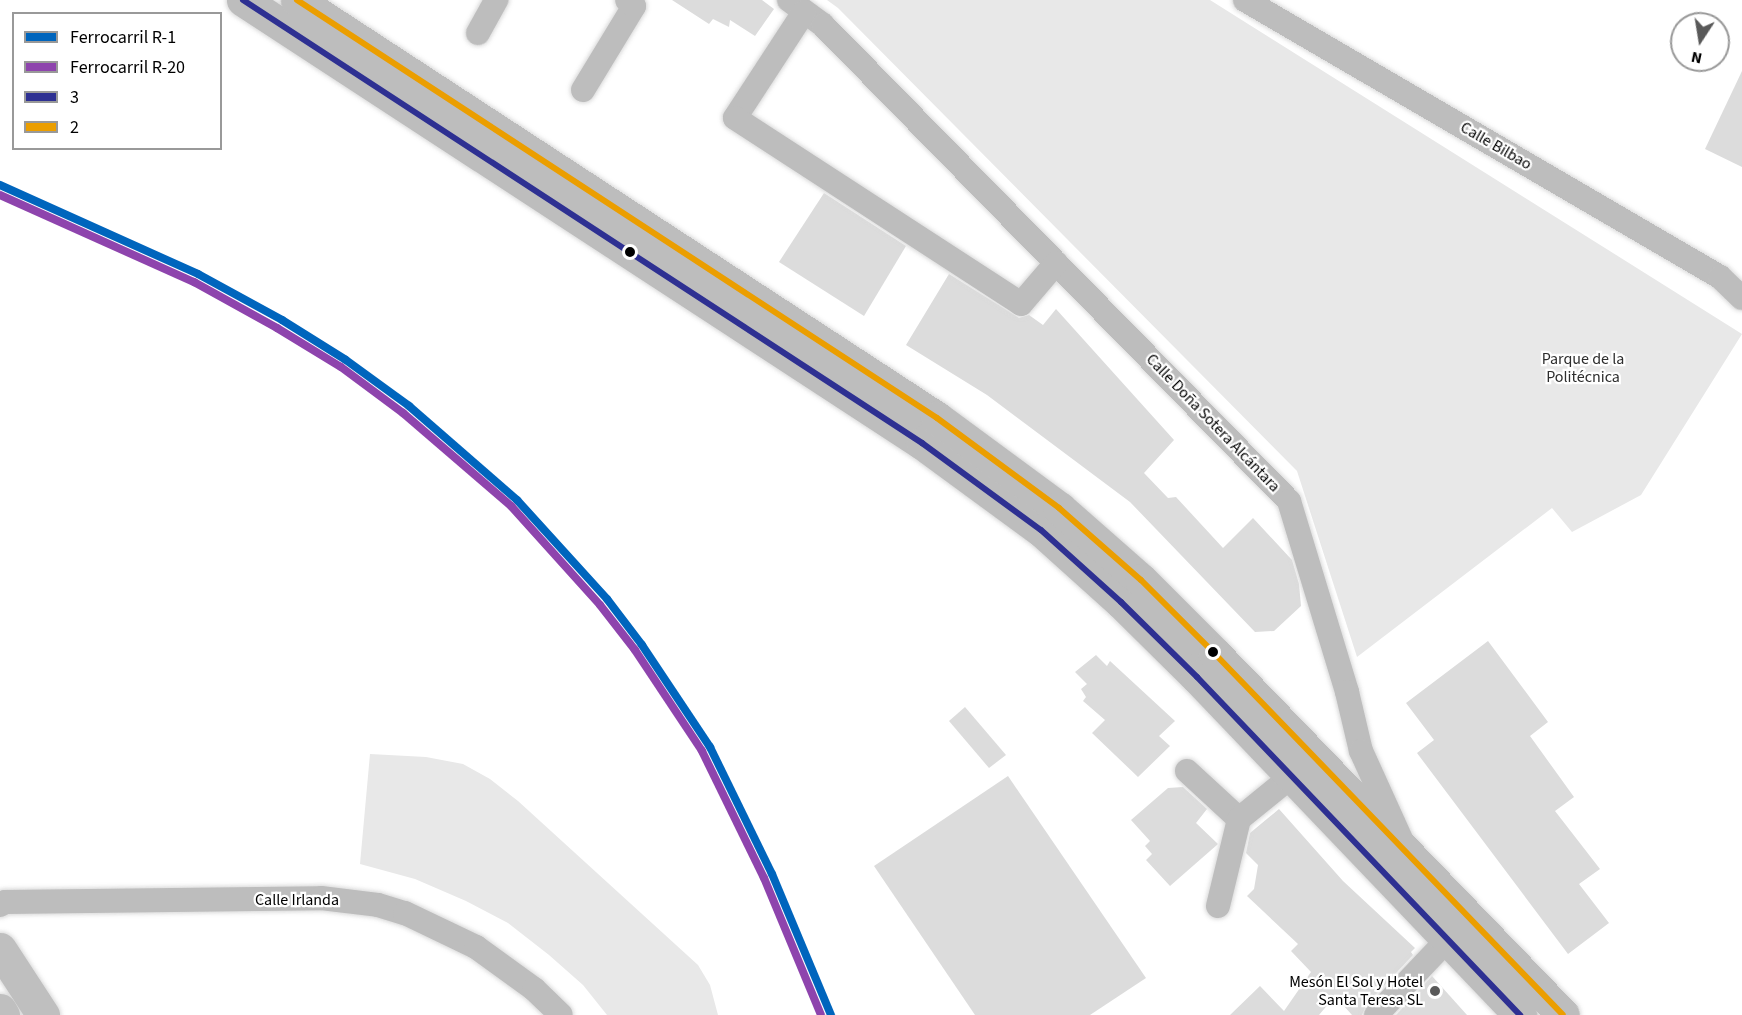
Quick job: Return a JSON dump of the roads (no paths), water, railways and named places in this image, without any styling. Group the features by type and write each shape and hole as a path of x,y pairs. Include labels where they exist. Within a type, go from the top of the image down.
{"main road":[{"path":"243,0 922,443 1041,530 1121,602 1292,776 1324,790 1410,857 1563,1015"},
{"path":"313,4 938,418 1059,508 1141,580 1324,790 1448,939 1520,1015"},
{"path":"0,949 43,1015"},
{"path":"0,1010 3,1015"}],"street":[{"path":"478,33 496,0"},
{"path":"583,90 634,6 627,0"},
{"name":"Calle Bilbao","path":"1245,0 1720,277 1742,298"},
{"name":"Calle Doña Sotera Alcántara","path":"1056,263 1021,304 735,118 796,6 823,25 1056,263 1289,501 1347,692 1361,751 1410,857"},
{"path":"1324,790 1361,751"},
{"path":"1187,771 1239,819"},
{"path":"1218,906 1239,819 1292,776"},
{"name":"Calle Irlanda","path":"0,904 6,902 321,898 378,904 405,913 476,947 534,989 561,1015"},
{"path":"1376,1015 1448,939"}],"rail line":[{"name":"R-1","path":"0,185 198,274 282,320 346,360 409,406 517,500 607,599 642,645 710,747 772,874 831,1015"},
{"name":"R-20","path":"0,195 194,282 277,328 341,367 403,413 511,506 600,605 635,650 702,751 764,878 821,1015"}],"place":[{"name":"Mesón El Sol y Hotel Santa Teresa SL","path":"1435,991"}],"park label":[{"name":"Parque de la Politécnica","path":"1583,368"}]}
